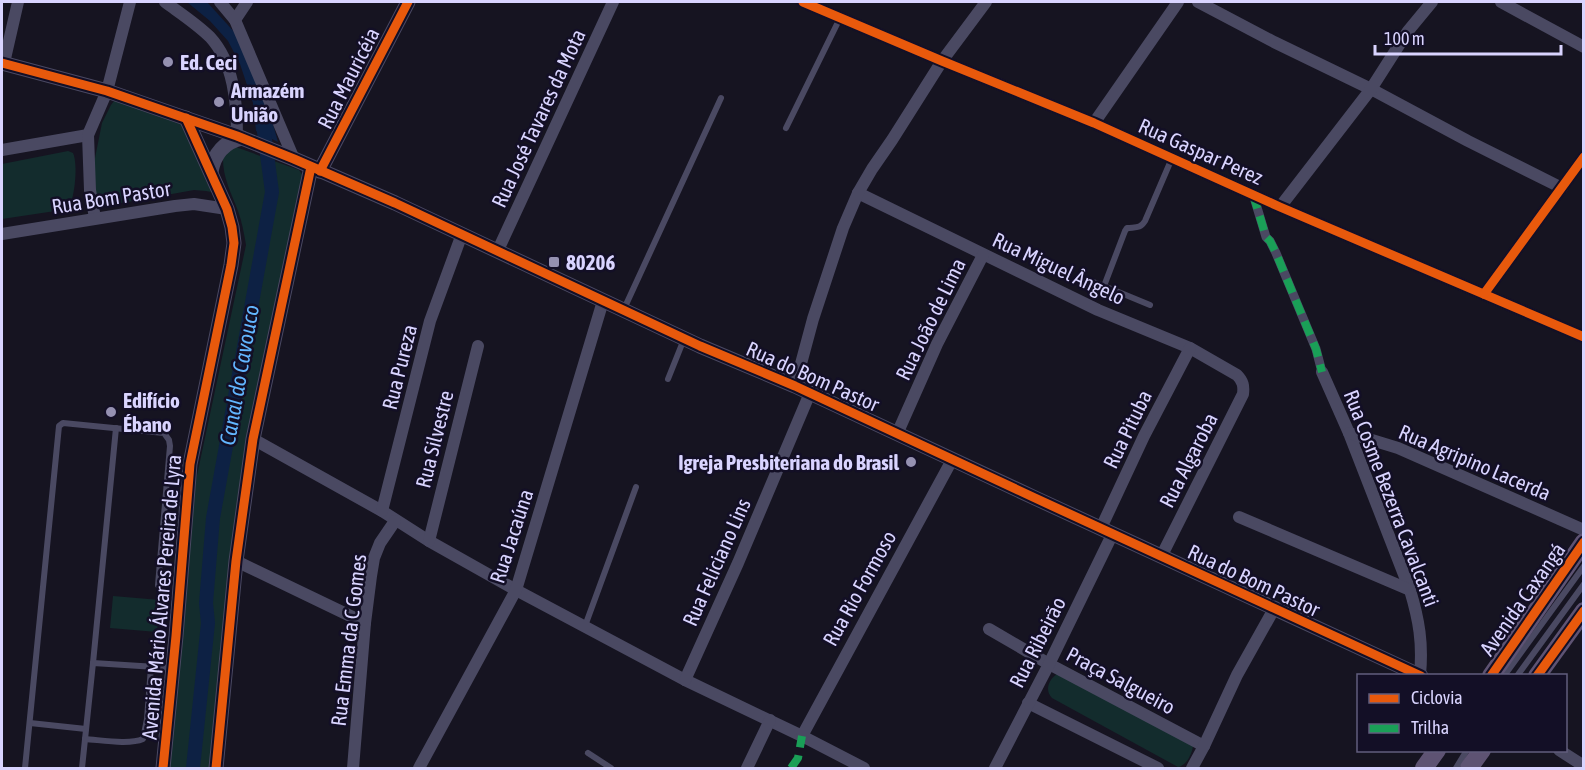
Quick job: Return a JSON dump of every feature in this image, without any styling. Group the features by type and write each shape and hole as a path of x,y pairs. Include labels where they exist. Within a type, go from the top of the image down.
{"main road":[{"name":"Avenida Caxangá","path":"1492,674 1584,542"},
{"path":"1538,674 1584,611"},
{"path":"1425,768 1437,752"},
{"path":"1469,768 1481,752"}],"street":[{"path":"3,63 18,2"},
{"path":"95,218 90,190 88,135 107,91 130,2"},
{"path":"165,2 208,35 220,51 235,94 242,138 220,149 211,172"},
{"path":"220,2 235,20 290,157"},
{"path":"235,20 247,2"},
{"name":"Rua Mauricéia","path":"316,169 408,2"},
{"name":"Rua José Tavares da Mota","path":"498,250 613,2"},
{"name":"Rua Gaspar Perez","path":"803,2 1094,123 1280,207 1584,337"},
{"name":"Rua Feliciano Lins","path":"685,680 738,562 802,390 813,319 843,228 858,193 942,61 986,2"},
{"path":"1094,123 1178,2"},
{"path":"1198,2 1274,42 1371,88 1468,141 1562,188"},
{"path":"1280,207 1371,88 1408,31 1432,2"},
{"path":"1501,2 1584,47"},
{"name":"Rua do Bom Pastor","path":"3,63 107,91 290,157 498,250 603,301 802,390 1418,674"},
{"name":"Avenida Mário Álvares Pereira de Lyra","path":"163,768 190,464 234,243 227,209 186,118"},
{"path":"2,150 88,135"},
{"path":"1484,294 1584,157"},
{"path":"216,768 236,561 253,439 316,169"},
{"name":"Rua Miguel Ângelo","path":"858,193 1098,310 1190,348 1233,372 1242,380"},
{"path":"1253,194 1266,237 1276,253 1316,349 1322,372"},
{"name":"Rua Bom Pastor","path":"2,234 194,204 227,209"},
{"name":"Rua Pureza","path":"382,511 430,321 462,234"},
{"name":"Rua João de Lima","path":"897,434 937,344 983,255"},
{"name":"Rua Jacaúna","path":"419,768 516,590 603,301"},
{"name":"Rua Silvestre","path":"429,541 478,346"},
{"name":"Rua Pituba","path":"1107,531 1144,436 1190,348"},
{"name":"Rua Cosme Bezerra Cavalcanti","path":"1322,372 1349,433 1410,590 1421,634 1420,674"},
{"name":"Rua Algaroba","path":"1161,557 1243,394 1242,380"},
{"name":"Rua Agripino Lacerda","path":"1349,433 1398,448 1584,530"},
{"path":"253,439 516,590 685,680 864,768"},
{"name":"Rua Rio Formoso","path":"802,736 952,460"},
{"path":"1239,518 1410,590"},
{"name":"Rua Emma da C Gomes","path":"353,768 365,623 374,558 380,543 395,521"},
{"name":"Rua Ribeirão","path":"995,768 1049,664 1107,531"},
{"path":"236,561 365,623"},
{"path":"1191,768 1204,746 1237,675 1274,609"},
{"name":"Praça Salgueiro","path":"988,630 1204,746"},
{"path":"1028,703 1158,768"},
{"path":"747,768 770,720"},
{"path":"1562,752 1584,766"}],"lane":[{"path":"786,128 840,17"},
{"path":"623,310 721,98"},
{"path":"1104,286 1125,231 1127,228 1142,226 1172,158"},
{"path":"1080,277 1150,305"},
{"path":"668,379 684,338"},
{"path":"26,768 58,429 63,423 164,433 169,440 158,585"},
{"path":"82,768 116,428"},
{"path":"585,627 636,487"},
{"path":"1505,674 1584,566"},
{"path":"1518,674 1584,584"},
{"path":"93,663 172,668"},
{"path":"86,739 127,742 143,739 151,667"},
{"path":"30,723 87,729"},
{"path":"1456,768 1466,752"},
{"path":"588,753 611,768"}],"green space":[{"path":"119,100 182,117 217,193 194,190 111,205 96,200 94,163 102,123 111,105 114,101"},
{"path":"233,146 299,170 304,177 256,415 211,768 168,768 196,480 246,245 241,219 224,170 223,155"},
{"path":"68,151 73,153 75,158 76,172 69,207 2,219 2,164"},
{"path":"113,596 160,600 157,632 110,628"},
{"path":"1059,673 1193,746 1188,759 1178,767 1052,698 1048,691 1049,684"}],"water":[{"path":"187,2 207,2 237,35 265,96 278,142 256,131 253,103 240,64 228,41 210,21"}],"waterway":[{"name":"Canal do Cavouco","path":"193,768 208,623 206,603 213,518 272,192 262,117"}],"marked path":[{"path":"1253,194 1266,237 1276,253 1316,349 1322,372"},
{"path":"791,768 798,758 802,736"}],"cycle path":[{"path":"320,171 408,2"},
{"path":"803,2 1094,123 1280,207 1584,337"},
{"path":"2,63 107,91 237,136 294,159 395,203 700,346 795,386 1417,674"},
{"path":"163,768 190,464 234,243 227,209 186,118"},
{"path":"1484,294 1584,157"},
{"path":"216,768 236,561 253,439 311,167"},
{"path":"1492,674 1584,542"},
{"path":"1538,674 1584,611"}],"place":[{"name":"Ed. Ceci","path":"168,62"},
{"name":"Armazém União","path":"219,102"},
{"name":"80206","path":"554,262"},
{"name":"Edifício Ébano","path":"111,412"},
{"name":"Igreja Presbiteriana do Brasil","path":"911,462"}]}
